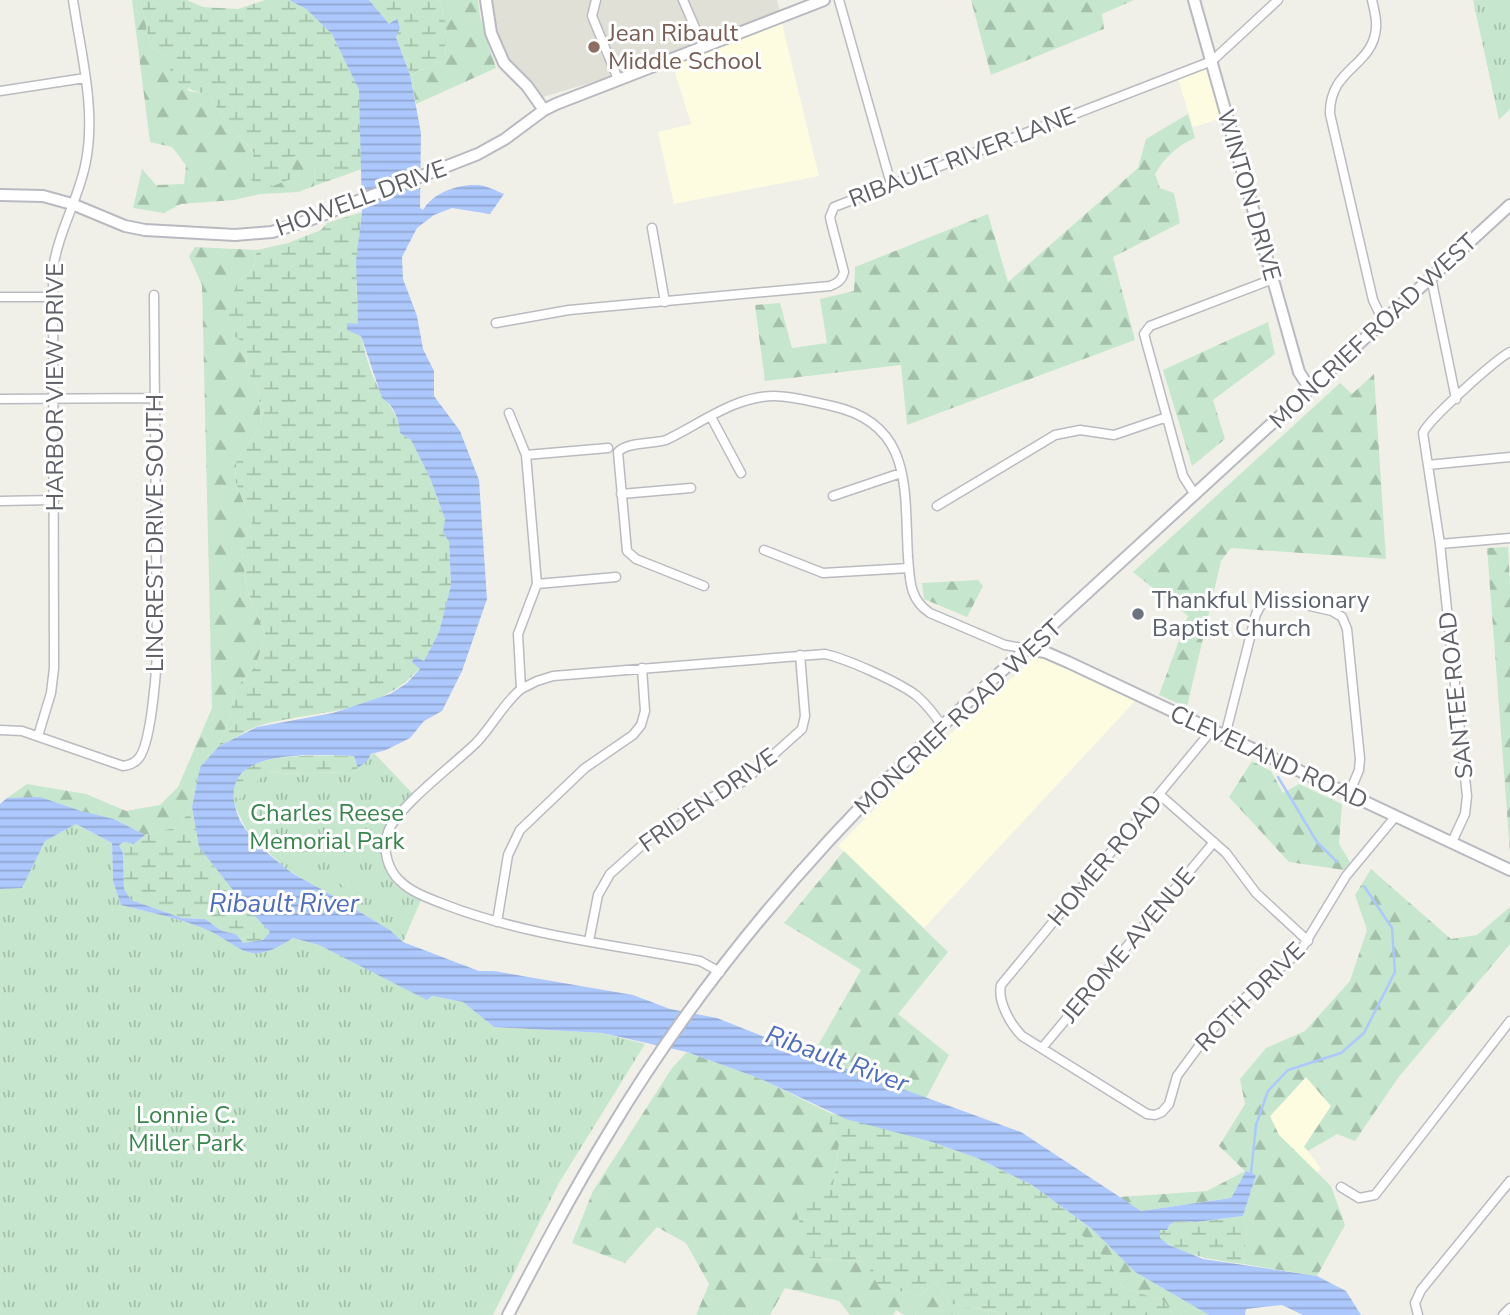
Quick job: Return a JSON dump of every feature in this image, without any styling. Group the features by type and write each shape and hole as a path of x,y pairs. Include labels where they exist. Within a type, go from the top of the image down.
{"street":[{"name":"HARBOR VIEW DRIVE","path":"38,736 51,693 54,668 53,297 56,251 81,181 88,148 89,110 73,0"},
{"path":"486,0 491,33 500,57 544,110"},
{"path":"596,0 592,16 618,79"},
{"path":"683,0 703,46"},
{"name":"HOWELL DRIVE","path":"0,195 32,195 72,204 107,220 145,230 252,235 272,232 462,160 505,139 544,110 824,0"},
{"path":"839,0 891,184"},
{"name":"WINTON DRIVE","path":"1194,0 1299,372 1310,389"},
{"path":"1212,61 1278,0"},
{"path":"1372,0 1376,21 1374,38 1367,54 1335,86 1330,114 1373,300 1383,321"},
{"name":"RIBAULT RIVER LANE","path":"496,323 569,310 837,284 844,271 831,222 832,211 839,204 1212,61"},
{"path":"0,91 85,78"},
{"name":"MONCRIEF ROAD WEST","path":"508,1315 573,1194 615,1123 720,972 763,917 838,831 876,790 943,726 1510,205"},
{"path":"652,229 665,302"},
{"path":"1431,277 1456,399"},
{"path":"1195,495 1183,476 1144,338 1147,328 1273,279"},
{"name":"LINCREST DRIVE SOUTH","path":"38,736 115,764 131,764 138,760 143,749 152,709 157,654 154,295"},
{"path":"0,297 53,297"},
{"path":"1510,352 1495,362 1432,420 1423,433 1428,465 1510,457"},
{"path":"704,586 630,555 626,547 618,455 620,450 666,440 745,400 772,396 849,410 867,419 889,438 899,459 911,591 915,601 930,613 1005,645 1028,649"},
{"path":"0,399 155,398"},
{"path":"509,413 526,455 537,584 518,634 521,690"},
{"path":"711,417 741,473"},
{"path":"937,506 1055,435 1080,430 1114,435 1167,417"},
{"path":"526,455 608,448"},
{"name":"SANTEE ROAD","path":"1428,465 1440,544 1467,805 1452,842"},
{"path":"833,496 901,473"},
{"path":"621,494 691,488"},
{"path":"0,500 54,500"},
{"path":"1440,544 1510,538"},
{"path":"764,550 823,573 909,568"},
{"path":"537,584 616,577"},
{"path":"1225,736 1256,614 1262,603 1275,598 1332,611 1342,617 1347,629 1360,758 1359,770 1349,794"},
{"name":"CLEVELAND ROAD","path":"1028,649 1045,652 1510,870"},
{"path":"720,972 700,961 497,922 438,902 405,885 394,875 389,866 387,835 396,817 477,741 511,697 537,681 553,676 825,654 836,656 917,696 943,726"},
{"name":"FRIDEN DRIVE","path":"589,941 598,895 611,874 668,822 744,781 799,733 806,716 800,655"},
{"path":"497,922 508,855 520,830 595,760 633,735 642,725 645,711 642,668"},
{"path":"0,730 22,731 38,736"},
{"name":"HOMER ROAD","path":"1042,1048 1015,1029 999,990 1001,985 1212,730"},
{"path":"1160,795 1214,842 1233,861 1256,893 1308,941"},
{"name":"ROTH DRIVE","path":"1042,1048 1147,1114 1162,1112 1169,1104 1177,1076 1205,1038 1224,1016 1301,950 1346,876 1395,817"},
{"name":"JEROME AVENUE","path":"1042,1048 1214,842"},
{"path":"1342,1187 1359,1198 1375,1195 1510,1021"},
{"path":"1418,1315 1415,1303 1421,1290 1510,1181"},
{"path":"1503,1315 1510,1308"}],"shaded area":[{"name":"Jean Ribault Middle School","path":"490,0 777,0 780,13 613,76 543,97 508,64 498,42"},
{"path":"781,20 819,176 674,204 658,132 691,124 672,63"},
{"path":"1208,65 1223,118 1193,127 1177,76"},
{"path":"1040,657 1135,701 924,928 838,846 937,746 1034,658"},
{"path":"1306,1077 1331,1106 1304,1146 1321,1169 1316,1173 1279,1135 1270,1117"}],"green space":[{"path":"132,0 141,0 150,46 167,57 189,91 208,94 226,122 254,153 294,156 304,153 315,167 314,186 299,192 181,204 164,213 133,208 142,169 156,185 184,184 186,165 172,147 150,142"},
{"path":"141,0 187,0 203,7 238,9 265,0 289,0 306,9 332,34 359,90 362,169 314,186 315,167 304,154 294,156 291,179 265,189 248,178 254,153 226,122 208,94 192,90 175,79 167,57 150,46"},
{"path":"369,0 439,0 446,23 445,60 410,75 396,36 396,18 389,25"},
{"path":"439,0 478,0 480,17 496,68 416,104 410,75 445,60 446,23"},
{"path":"971,0 1134,0 1102,14 1104,29 991,75"},
{"path":"1473,0 1510,0 1510,109 1499,120"},
{"path":"1188,114 1195,138 1172,153 1155,174 1160,188 1174,193 1180,223 1113,257 1135,340 907,425 901,365 765,381 755,305 780,303 792,348 827,343 820,299 854,291 855,267 988,214 1008,282 1138,168 1146,139"},
{"path":"362,212 357,297 358,318 367,360 378,388 397,419 400,433 411,440 430,478 445,519 444,532 449,542 451,585 439,632 424,661 412,661 420,668 403,684 385,695 344,709 258,726 219,746 230,716 234,690 256,666 265,634 247,589 241,545 252,524 235,480 237,460 261,425 258,386 247,372 246,344 226,331 225,315 237,284 253,268 257,250 288,243 321,230 327,223"},
{"path":"195,247 257,250 253,268 237,284 226,331 246,343 247,372 258,386 261,425 237,460 235,480 252,524 241,545 247,589 265,634 256,666 234,690 230,716 219,746 200,767 192,807 178,827 145,835 114,819 7,798 27,784 86,794 126,811 160,805 178,787 212,708 202,285 189,256"},
{"path":"1268,322 1275,354 1213,400 1225,439 1192,466 1163,370"},
{"path":"1374,374 1386,559 1231,548 1221,561 1187,707 1159,695 1188,616 1133,572 1340,383 1352,394"},
{"path":"1508,547 1510,586 1510,852 1487,548"},
{"path":"978,580 983,586 967,617 924,599 922,583"},
{"name":"Charles Reese Memorial Park","path":"374,753 413,794 390,818 382,844 384,862 391,879 402,890 421,900 403,942 390,930 286,869 248,833 234,804 268,771 289,774 352,774"},
{"path":"354,756 358,768 352,774 289,774 269,771 234,804 235,780 246,769 259,763 291,757"},
{"path":"1252,761 1271,771 1283,793 1299,784 1342,804 1339,844 1350,862 1344,870 1289,862 1229,797"},
{"path":"192,807 199,847 247,908 270,932 263,940 243,944 236,934 222,931 205,919 182,918 131,900 124,890 123,853 119,845 124,842 134,844 145,835 178,827"},
{"name":"Lonnie C. Miller Park","path":"76,824 112,843 113,881 121,905 190,923 253,953 277,948 293,938 319,945 427,999 432,996 463,1002 494,1027 602,1033 645,1044 559,1183 493,1315 0,1315 0,889 22,887 45,841"},
{"path":"844,851 948,952 898,1014 949,1055 926,1098 812,1056 861,970 784,923"},
{"path":"344,866 368,882 358,896 334,880"},
{"path":"1371,869 1451,939 1477,935 1510,907 1510,944 1398,1078 1355,1141 1337,1134 1308,1151 1304,1147 1331,1106 1306,1077 1270,1116 1279,1135 1331,1186 1345,1225 1317,1276 1243,1264 1247,1233 1243,1216 1256,1175 1246,1171 1231,1198 1141,1211 1119,1197 1207,1191 1245,1171 1219,1146 1245,1104 1240,1079 1266,1048 1305,1031 1350,981 1367,930 1355,895"},
{"path":"687,1052 761,1079 830,1113 829,1126 839,1144 833,1187 810,1258 866,1262 880,1287 920,1295 936,1282 951,1304 998,1312 999,1315 904,1315 896,1310 893,1315 850,1315 839,1301 785,1288 770,1315 696,1315 709,1284 686,1243 657,1227 625,1263 572,1243 593,1191 672,1068"},
{"path":"830,1113 932,1142 977,1158 1032,1185 1078,1219 1074,1227 1110,1263 1122,1287 1164,1301 1171,1315 999,1315 998,1312 951,1304 936,1282 920,1295 879,1287 866,1262 810,1258 795,1207 821,1189 833,1187 839,1144 829,1126"},
{"path":"1243,1216 1247,1233 1243,1264 1188,1253 1159,1238 1160,1230 1177,1221 1196,1222"},
{"path":"1078,1219 1092,1229 1135,1272 1209,1315 1171,1315 1164,1301 1122,1287 1110,1263 1073,1227"}],"water":[{"name":"Ribault River","path":"289,0 369,0 389,24 397,18 400,28 396,37 410,75 421,133 420,208 423,210 439,194 462,186 480,185 504,194 490,214 452,208 434,215 417,228 402,257 403,279 417,316 423,349 434,371 434,396 460,431 479,480 487,599 462,671 442,711 424,721 410,738 371,754 358,768 354,756 329,755 271,759 248,768 236,782 234,791 236,809 244,827 265,851 288,870 390,930 403,942 479,971 494,971 633,995 670,1009 717,1018 812,1056 1021,1132 1141,1211 1231,1198 1246,1171 1256,1175 1243,1216 1196,1222 1177,1221 1169,1225 1167,1230 1160,1230 1160,1238 1169,1245 1203,1259 1317,1276 1346,1291 1361,1315 1303,1315 1282,1305 1246,1309 1245,1315 1209,1315 1135,1272 1092,1229 1032,1185 977,1158 932,1142 846,1119 761,1079 687,1052 602,1033 494,1027 463,1002 432,996 427,1000 319,945 293,938 277,948 253,953 190,923 121,905 113,881 112,843 76,824 45,841 22,888 0,889 0,804 7,798 40,797 114,819 145,835 134,844 124,842 119,845 123,853 124,889 131,900 182,918 205,919 222,931 236,934 243,943 263,940 270,932 247,908 199,847 192,807 200,767 219,746 257,727 333,713 390,694 407,683 420,669 412,662 415,657 424,661 439,632 451,585 449,542 443,532 445,519 430,478 411,440 400,433 395,413 382,398 361,336 347,330 347,323 358,324 356,261 362,212 359,90 332,34 306,9"}],"waterway":[{"path":"1278,777 1317,842 1337,862"},
{"path":"1251,1174 1256,1125 1268,1091 1288,1070 1341,1053 1364,1033 1395,972 1392,928 1364,886"}],"place":[{"name":"Jean Ribault Middle School","path":"594,47"},
{"name":"Thankful Missionary Baptist Church","path":"1138,614"}]}
